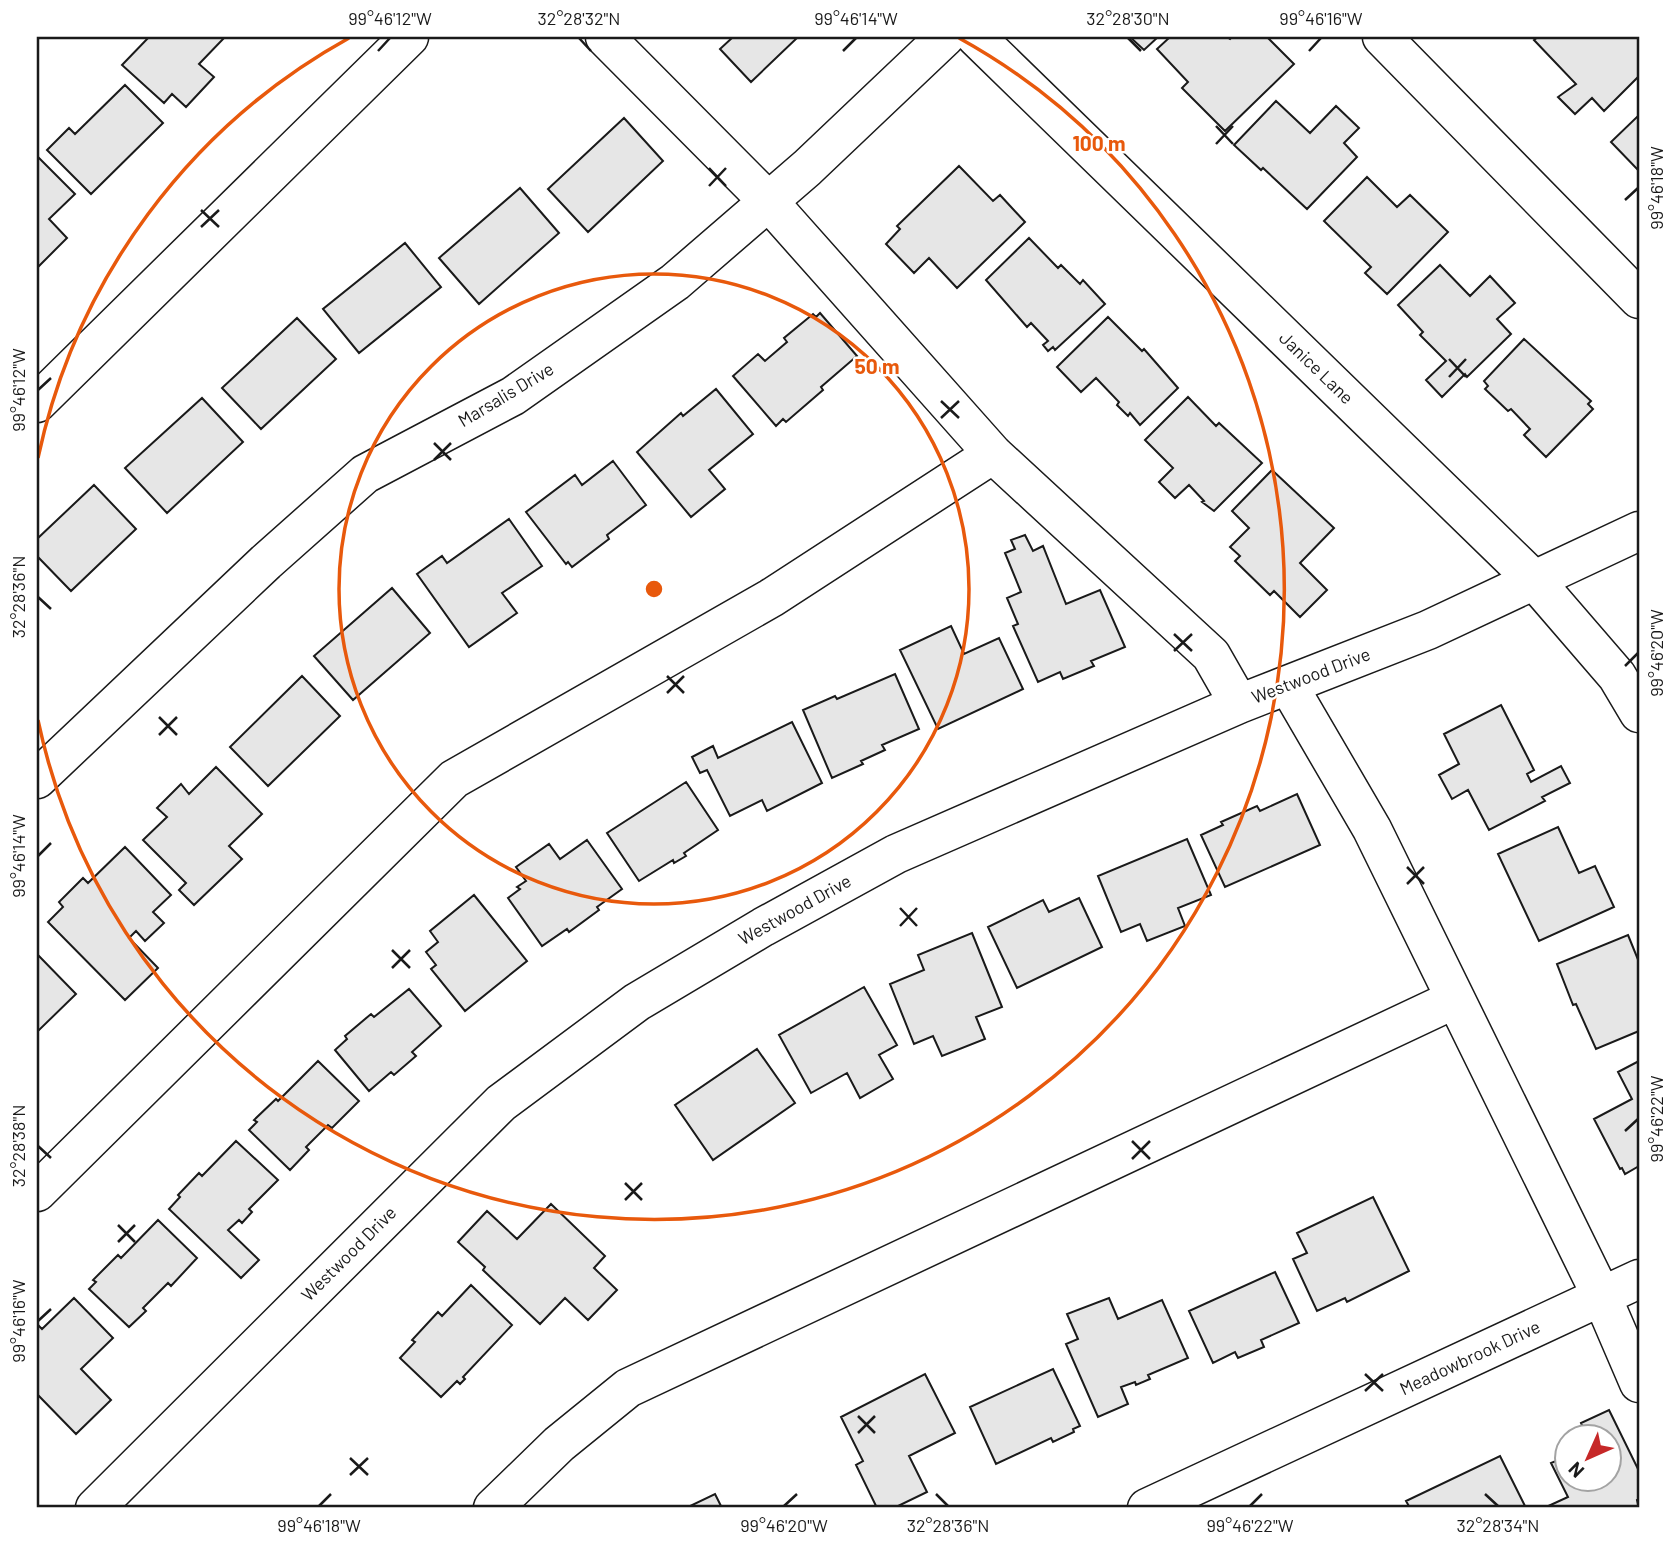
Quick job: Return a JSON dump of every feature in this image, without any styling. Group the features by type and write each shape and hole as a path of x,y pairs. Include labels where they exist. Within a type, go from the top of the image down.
{"street":[{"path":"37,403 409,37"},
{"path":"605,37 768,201 993,454 1211,655 1239,704"},
{"name":"Marsalis Drive","path":"37,779 266,562 365,474 513,396 675,282 768,201 945,37"},
{"name":"Janice Lane","path":"976,37 1535,581 1617,676 1639,713"},
{"path":"1382,37 1639,299"},
{"path":"37,1192 454,779 771,598 993,454"},
{"name":"Westwood Drive","path":"95,1508 501,1103 637,1002 763,927 897,854 1239,704 1428,630 1639,531"},
{"path":"1288,685 1372,829 1601,1297 1639,1382"},
{"path":"493,1508 559,1444 628,1388 1455,999"},
{"name":"Meadowbrook Drive","path":"1147,1508 1639,1279"}],"building":[{"path":"149,37 225,37 199,64 214,77 186,107 172,94 164,103 122,65"},
{"path":"733,37 798,37 751,82 720,49"},
{"path":"1130,37 1158,37 1144,50"},
{"path":"1170,37 1270,37 1268,38 1294,64 1225,131 1182,88 1188,82 1157,49"},
{"path":"1538,37 1639,37 1639,76 1604,111 1592,98 1575,114 1558,97 1576,84 1534,40"},
{"path":"125,85 163,123 91,194 47,150 69,128 75,134"},
{"path":"1276,101 1310,133 1336,106 1359,128 1344,143 1357,157 1307,209 1234,145"},
{"path":"1639,115 1639,171 1611,142"},
{"path":"624,118 663,161 588,232 548,189"},
{"path":"37,156 75,194 49,219 67,238 37,268"},
{"path":"959,166 993,201 1000,195 1025,222 957,288 929,258 914,273 886,244 900,229 897,226"},
{"path":"1367,177 1397,207 1410,195 1448,232 1387,294 1365,273 1371,267 1324,221"},
{"path":"520,188 559,233 479,304 439,258"},
{"path":"1029,238 1058,268 1061,265 1080,284 1083,280 1105,304 1055,350 1053,347 1048,351 1043,345 1048,341 1031,323 1027,327 986,280"},
{"path":"405,243 441,287 359,353 323,309"},
{"path":"1440,265 1470,296 1490,276 1515,303 1497,319 1511,334 1442,397 1426,380 1446,361 1420,335 1423,332 1398,305"},
{"path":"820,313 857,356 786,422 783,419 776,426 733,376 758,354 765,361 787,342 784,338 813,314 816,317"},
{"path":"1108,317 1142,351 1144,349 1178,388 1140,425 1130,413 1128,416 1117,405 1119,402 1096,378 1081,392 1057,367"},
{"path":"297,318 336,359 261,429 222,388"},
{"path":"1524,339 1591,401 1588,404 1593,409 1546,457 1524,435 1530,429 1511,409 1508,411 1485,389 1488,386 1484,381"},
{"path":"716,389 753,434 709,470 725,489 691,517 637,452 681,413 683,416"},
{"path":"1188,397 1216,426 1219,423 1262,463 1214,511 1202,502 1204,501 1189,485 1175,498 1159,482 1173,468 1145,440"},
{"path":"202,398 243,442 167,513 125,468"},
{"path":"613,461 646,505 607,535 609,539 572,567 568,562 566,564 526,512 575,475 582,485"},
{"path":"1272,470 1334,528 1300,563 1327,590 1300,617 1274,591 1270,595 1235,561 1240,556 1230,547 1249,528 1232,511"},
{"path":"94,485 136,529 71,591 37,556 37,539"},
{"path":"509,519 542,566 502,593 517,613 469,647 417,574 442,556 447,563"},
{"path":"1025,535 1033,551 1043,546 1066,604 1100,590 1125,647 1091,661 1094,666 1063,679 1060,672 1038,682 1013,626 1018,624 1007,598 1021,592 1005,553 1015,549 1011,540"},
{"path":"392,588 430,633 353,700 314,656"},
{"path":"951,626 964,654 999,638 1023,689 938,729 900,650"},
{"path":"895,674 919,729 882,745 885,750 861,761 863,764 832,778 803,710 835,696 837,699"},
{"path":"302,676 340,716 268,786 230,747"},
{"path":"1501,705 1534,770 1527,774 1531,782 1561,766 1570,783 1542,797 1545,801 1489,830 1468,790 1452,799 1439,775 1459,764 1444,734"},
{"path":"792,722 822,783 767,811 762,800 730,816 707,770 700,773 692,757 713,746 718,758"},
{"path":"216,767 262,814 229,846 242,859 194,905 179,890 186,883 143,840 167,817 157,808 181,784 189,794"},
{"path":"686,782 718,830 684,853 686,856 674,863 673,860 639,881 607,833"},
{"path":"1297,794 1320,845 1225,887 1201,835 1223,825 1221,822 1257,806 1260,811"},
{"path":"1558,827 1579,873 1595,866 1614,907 1539,941 1498,854"},
{"path":"1187,839 1211,895 1178,908 1185,926 1147,941 1140,924 1121,932 1098,876"},
{"path":"587,840 622,889 569,932 567,929 542,946 508,898 526,881 516,867 549,844 560,859"},
{"path":"125,847 171,895 153,912 164,923 145,941 136,931 129,938 158,968 125,1000 48,922 63,907 59,902 83,878 88,883"},
{"path":"474,895 527,961 465,1011 431,969 436,965 426,952 438,942 430,931"},
{"path":"1079,898 1102,947 1017,988 988,927 1043,900 1049,912"},
{"path":"972,933 1002,1007 976,1017 985,1039 942,1056 933,1036 914,1044 890,984 924,970 918,955"},
{"path":"1628,935 1639,962 1639,1031 1596,1049 1576,1004 1573,1005 1557,964"},
{"path":"37,954 76,994 37,1032"},
{"path":"864,987 897,1045 879,1055 893,1079 860,1098 847,1073 811,1093 779,1035"},
{"path":"409,989 441,1026 412,1052 416,1056 369,1091 335,1050 347,1039 345,1036 371,1014 374,1017"},
{"path":"757,1049 795,1103 713,1160 675,1105"},
{"path":"318,1061 359,1101 332,1128 328,1125 306,1147 309,1150 290,1170 249,1130 257,1122 254,1120 276,1099 278,1101"},
{"path":"1639,1061 1639,1166 1625,1174 1594,1119 1632,1099 1618,1072"},
{"path":"236,1141 278,1180 249,1209 252,1212 242,1223 239,1220 228,1230 259,1260 241,1278 169,1209 199,1173 202,1176"},
{"path":"1373,1197 1409,1271 1347,1302 1345,1298 1317,1311 1293,1259 1307,1253 1297,1233"},
{"path":"551,1204 605,1256 594,1268 617,1290 588,1320 565,1298 540,1324 483,1270 485,1267 458,1242 487,1211 517,1239"},
{"path":"158,1220 197,1258 171,1286 168,1283 143,1308 146,1311 129,1327 89,1289 96,1282 93,1280 118,1255 121,1258"},
{"path":"1275,1272 1299,1323 1261,1340 1264,1347 1238,1358 1235,1352 1213,1363 1189,1311"},
{"path":"471,1285 512,1325 463,1377 465,1379 460,1384 457,1381 441,1397 400,1358 415,1342 412,1340 438,1312 442,1316"},
{"path":"74,1298 113,1338 81,1369 111,1400 76,1434 37,1394 37,1324 42,1329"},
{"path":"1109,1298 1118,1319 1162,1300 1188,1358 1148,1375 1150,1379 1121,1387 1128,1404 1098,1417 1066,1344 1078,1339 1067,1314"},
{"path":"1053,1369 1080,1426 1073,1429 1074,1432 1053,1442 1051,1438 996,1464 970,1407"},
{"path":"925,1374 955,1433 909,1456 927,1492 894,1508 877,1508 856,1465 863,1461 841,1417"},
{"path":"1609,1410 1615,1422 1583,1422"},
{"path":"1624,1440 1639,1471 1639,1508 1544,1508 1568,1497 1566,1492 1624,1492"},
{"path":"1500,1456 1526,1508 1410,1508 1406,1501"},
{"path":"715,1494 722,1508 690,1506"}]}
